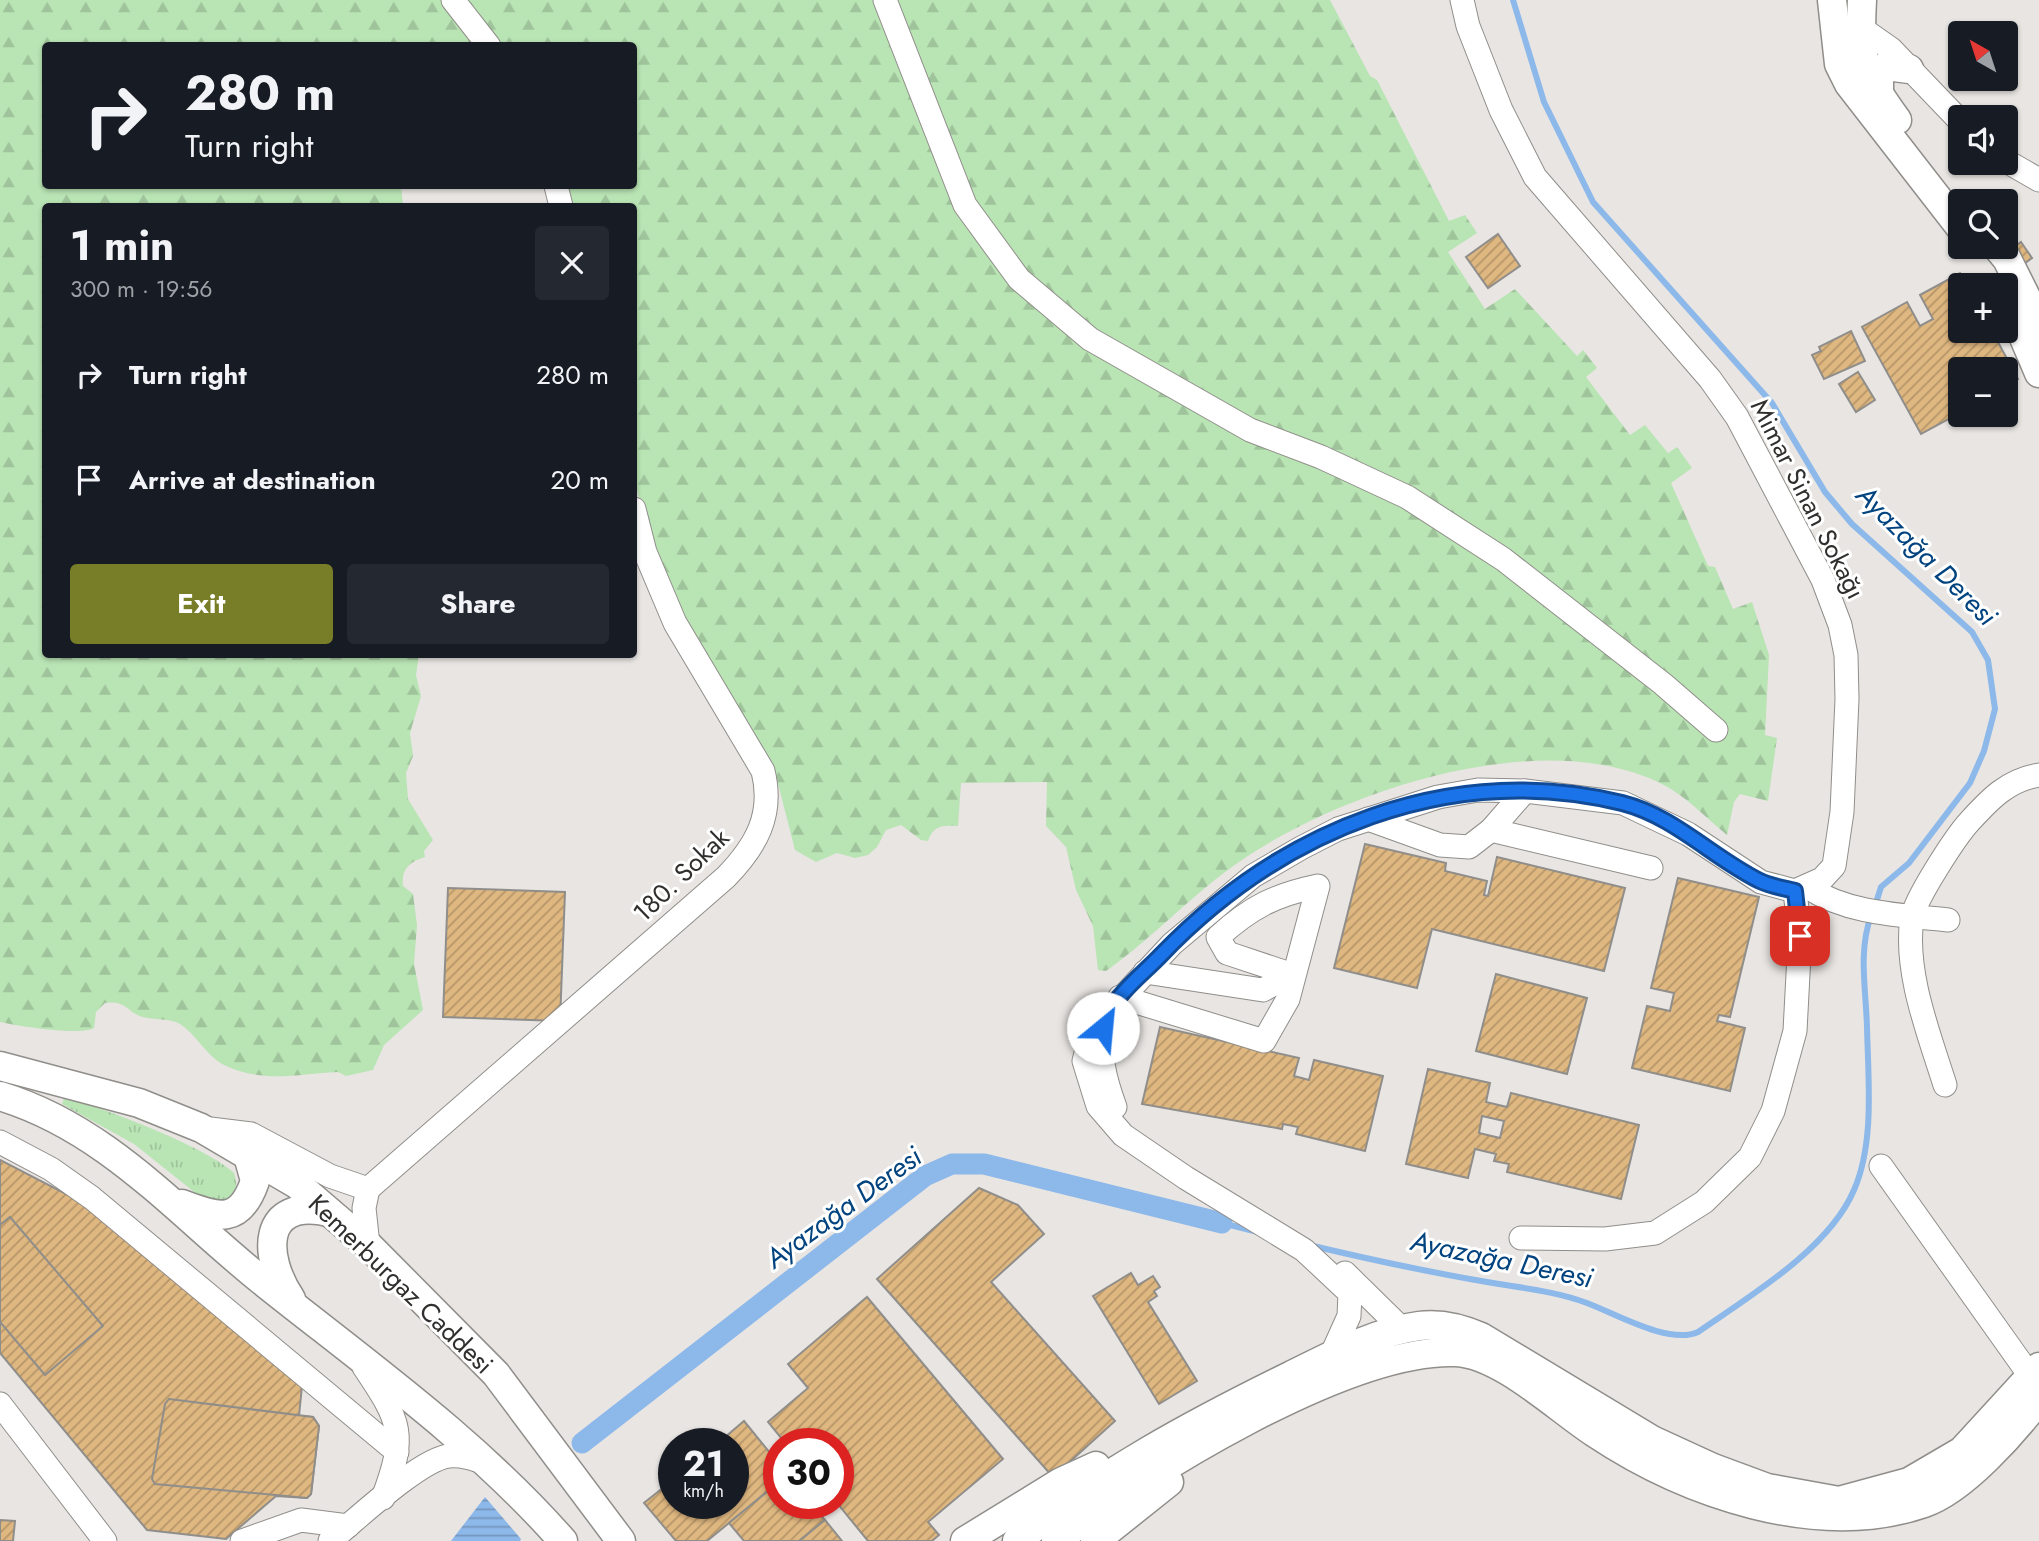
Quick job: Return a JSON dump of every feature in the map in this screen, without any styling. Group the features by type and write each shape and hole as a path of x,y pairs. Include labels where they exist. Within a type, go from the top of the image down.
{"main road":[{"path":"1862,0 1861,28 1866,72 1878,92 1952,189"},
{"path":"1832,5 1843,24 1861,28"},
{"path":"1832,5 1839,64 1849,84 1948,212"},
{"path":"1878,92 1879,74 1886,66 1909,69"},
{"path":"2007,259 2039,323"},
{"path":"2018,320 2039,373"},
{"name":"Kemerburgaz Caddesi","path":"0,1066 139,1103 201,1128 247,1152 298,1185 368,1245 496,1374 621,1541"},
{"path":"0,1096 24,1103 92,1139 173,1201 266,1284 418,1402 489,1465 563,1541"},
{"path":"173,1201 212,1216 227,1216 240,1209 255,1181 247,1152"},
{"path":"294,1304 272,1259 271,1242 277,1223 292,1212 306,1207 329,1212"},
{"path":"1017,1541 1090,1486 1154,1446 1331,1356 1402,1329 1421,1325 1464,1329 1504,1349 1652,1440 1701,1463 1767,1488 1839,1501 1909,1482 1962,1451 2036,1381"},
{"path":"1056,1541 1148,1476 1263,1414 1339,1379 1416,1355 1459,1352 1497,1365 1597,1435 1654,1467 1724,1495 1799,1515 1861,1518 1926,1503 1982,1465 2036,1381"},
{"path":"1095,1541 1168,1482 1220,1448 1263,1414"},
{"path":"965,1541 1061,1482 1104,1462 1154,1446"}],"street":[{"path":"453,0 486,42"},
{"path":"884,0 965,205 1019,279 1090,339 1250,430 1321,457 1407,497 1503,559 1663,684 1716,730"},
{"path":"1870,0 1877,18 1909,69"},
{"name":"Mimar Sinan Sokağı","path":"1457,3 1501,110 1535,177 1710,379 1737,416 1823,579 1840,625 1846,655 1842,799 1834,866 1822,879 1801,889"},
{"path":"1861,28 1878,38 1948,109"},
{"path":"2018,168 2039,180"},
{"name":"180. Sokak","path":"368,1189 726,877 746,856 760,833 768,790 763,771 675,623 649,563 637,520"},
{"path":"1945,1085 1915,989 1912,916 1953,839 1998,791 2025,777 2039,775"},
{"path":"1402,1329 1305,1240 1250,1210 1141,1138 1124,1123 1107,1084 1100,1045 1113,1004 1209,910 1253,876 1338,830 1438,797 1478,790 1525,791 1623,803 1688,834 1761,882 1801,889 1860,909 1948,920"},
{"path":"1368,819 1440,845 1469,847 1491,830 1525,791"},
{"path":"1491,830 1651,868"},
{"path":"1113,1004 1264,1041 1288,999 1318,886 1280,894 1241,916 1218,937 1227,953 1281,971 1277,982 1263,990 1145,972"},
{"path":"1521,1237 1605,1239 1655,1233 1704,1202 1750,1157 1773,1111 1795,1031 1801,889"},
{"path":"201,1128 227,1128 251,1134 330,1176 368,1189 364,1208 368,1245"},
{"path":"0,1142 51,1170 92,1198 397,1452"},
{"path":"1881,1166 2036,1381"},
{"path":"1331,1356 1351,1306 1350,1293 1333,1268"},
{"path":"359,1358 392,1408 397,1452 383,1498"},
{"path":"0,1404 105,1541"},
{"path":"330,1541 427,1465 447,1456 469,1457 489,1465"},
{"path":"242,1541 301,1520 348,1526"}],"green space":[{"path":"0,0 1330,0 1370,76 1377,80 1449,221 1465,215 1477,233 1448,252 1485,309 1515,289 1577,356 1583,350 1597,368 1586,377 1630,435 1645,425 1668,453 1677,447 1692,468 1671,483 1708,566 1715,567 1733,609 1752,602 1769,655 1765,735 1777,738 1768,801 1740,794 1734,802 1727,835 1669,788 1612,767 1559,761 1502,763 1445,774 1388,790 1334,810 1284,834 1224,873 1106,971 1098,970 1093,926 1076,890 1066,847 1046,826 1047,782 961,783 958,826 939,827 928,841 921,840 901,825 886,830 877,847 868,855 855,858 837,853 816,862 795,850 773,764 735,701 703,656 652,550 637,490 637,203 568,203 565,189 637,189 637,42 42,42 42,189 401,189 403,203 42,203 42,658 419,658 416,675 421,696 410,733 413,756 406,773 408,799 433,840 424,851 425,857 407,867 403,875 403,886 413,894 417,925 414,964 423,1010 384,1045 373,1070 346,1076 338,1072 279,1076 251,1074 216,1060 180,1024 143,1017 118,1003 105,1003 96,1012 94,1028 86,1030 48,1030 0,1022"},
{"path":"64,1098 127,1119 202,1152 234,1173 235,1192 221,1204 203,1199 134,1144 62,1104"}],"water":[{"path":"485,1497 521,1539 520,1541 451,1541"}],"building":[{"path":"1498,234 1520,266 1488,288 1466,257"},
{"path":"2021,242 2032,258 2021,266 2016,259 2018,244"},
{"path":"1948,280 1948,343 1998,343 2006,357 1948,357 1948,419 1921,434 1862,327 1907,302 1920,326 1933,319 1920,295"},
{"path":"1851,331 1865,361 1824,379 1812,355 1821,351 1819,347"},
{"path":"1858,372 1875,400 1856,412 1839,384"},
{"path":"1365,844 1446,863 1445,871 1487,881 1484,895 1488,896 1497,857 1625,888 1604,971 1432,929 1417,988 1334,968"},
{"path":"1678,878 1759,897 1730,1017 1719,1015 1717,1021 1745,1028 1730,1091 1632,1068 1647,1006 1670,1011 1674,993 1651,988"},
{"path":"448,888 565,892 560,1021 443,1017"},
{"path":"1496,974 1587,998 1567,1074 1476,1051"},
{"path":"1160,1027 1299,1058 1294,1076 1309,1080 1314,1060 1383,1076 1365,1151 1296,1134 1298,1127 1283,1124 1282,1129 1142,1104"},
{"path":"1428,1069 1490,1083 1486,1102 1507,1107 1511,1093 1639,1125 1621,1199 1507,1172 1509,1164 1494,1161 1496,1154 1475,1149 1468,1178 1406,1164","holes":["1482,1116 1504,1121 1500,1138 1479,1133"]},
{"path":"0,1160 72,1197 177,1275 302,1386 299,1416 313,1417 319,1426 311,1494 307,1498 276,1496 226,1539 147,1530 0,1353"},
{"path":"979,1188 1018,1205 1044,1234 991,1282 1115,1421 1053,1477 877,1279"},
{"path":"10,1217 103,1326 45,1375 0,1322 0,1225"},
{"path":"1131,1273 1138,1285 1153,1276 1160,1287 1154,1291 1157,1296 1148,1302 1197,1381 1159,1404 1093,1296"},
{"path":"867,1297 1003,1459 928,1522 939,1535 932,1541 868,1541 850,1519 854,1519 854,1428 773,1428 768,1422 808,1388 788,1364"},
{"path":"169,1399 313,1417 319,1426 311,1494 307,1498 155,1484 152,1479 165,1404"},
{"path":"744,1421 763,1444 763,1495 749,1507 749,1428 736,1428"},
{"path":"658,1492 658,1519 734,1519 707,1541 676,1541 644,1503"},
{"path":"763,1495 763,1519 825,1520 799,1541 744,1541 729,1523 734,1519 749,1519 749,1507"},
{"path":"0,1520 15,1521 13,1541 0,1541"},
{"path":"825,1520 842,1541 799,1541"}],"waterway":[{"name":"Ayazağa Deresi","path":"1513,0 1544,102 1593,202 1772,403 1825,492 1852,524 1972,632 1988,660 1995,709 1984,751 1970,783 1909,863 1881,887 1875,906"},
{"name":"Ayazağa Deresi","path":"1309,1245 1420,1270 1563,1296 1658,1331 1686,1335 1698,1332 1764,1287 1807,1251 1842,1212 1854,1190 1861,1171 1868,1131 1864,957 1871,916"},
{"name":"Ayazağa Deresi","path":"582,1443 925,1176 952,1164 984,1164 1222,1223"},
{"name":"Ayazağa Deresi","path":"1222,1223 1258,1232"}],"route":[{"path":"1103,1028 1107,1011 1172,944 1209,910 1253,876 1301,848 1384,812 1438,797 1478,790 1559,793 1623,803 1648,813 1688,834 1761,882 1795,891 1800,936"}]}
